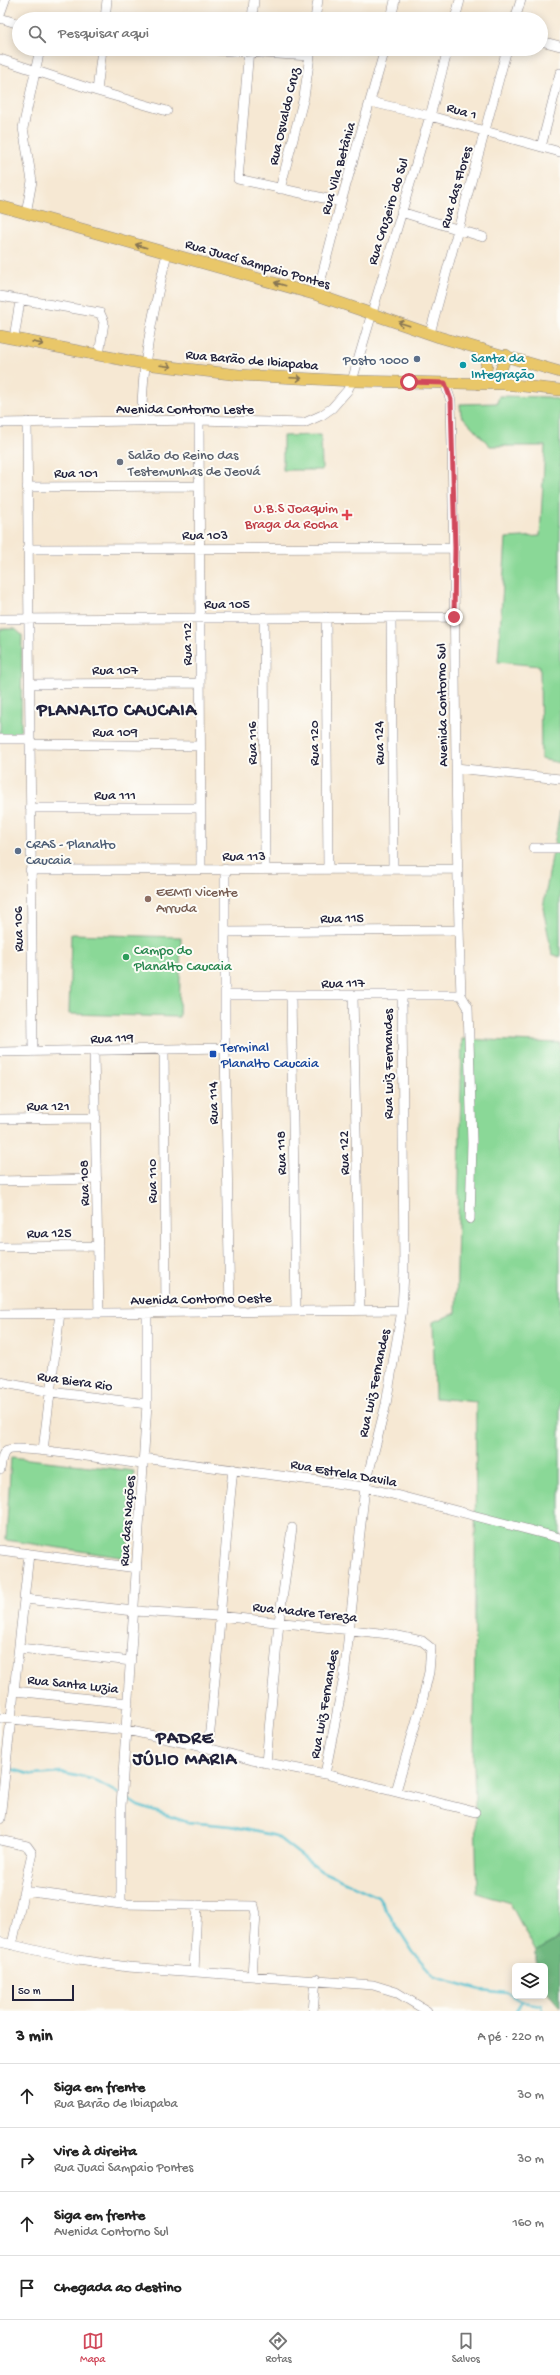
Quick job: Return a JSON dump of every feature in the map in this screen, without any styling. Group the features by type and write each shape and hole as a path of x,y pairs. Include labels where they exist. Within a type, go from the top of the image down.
{"main road":[{"name":"Rua Juací Sampaio Pontes","path":"0,206 317,295 430,333 560,372"},
{"name":"Rua Barão de Ibiapaba","path":"0,336 145,364 239,375 352,381 504,384 560,390"},
{"path":"479,384 487,366 482,349"},
{"path":"504,384 501,370 506,356"}],"street":[{"path":"0,14 5,0"},
{"path":"106,12 107,0"},
{"path":"253,12 254,0"},
{"path":"316,12 318,0"},
{"path":"392,12 395,0"},
{"path":"459,12 460,0"},
{"path":"517,12 521,0"},
{"path":"0,18 12,22"},
{"path":"548,43 560,46"},
{"path":"26,214 32,180 23,128 39,56"},
{"path":"97,91 101,56"},
{"path":"249,56 238,179 341,202"},
{"name":"Rua Osvaldo Cruz","path":"280,189 304,97 309,56"},
{"name":"Rua Vila Betânia","path":"317,295 341,202 383,56"},
{"name":"Rua Cruzeiro do Sul","path":"352,381 430,116 446,56"},
{"name":"Rua das Flores","path":"430,333 505,56"},
{"path":"0,59 97,91 167,111"},
{"path":"541,147 560,73"},
{"name":"Rua 1","path":"370,102 430,116 560,152"},
{"path":"401,212 483,237"},
{"path":"142,421 141,393 145,364 153,313 167,253"},
{"path":"0,296 20,301 103,315 104,322 99,355"},
{"path":"14,338 20,301"},
{"name":"Avenida Contorno Leste","path":"0,423 199,420 304,423 322,415 332,408 348,391 352,381"},
{"name":"Avenida Contorno Sul","path":"445,383 451,400 452,415 459,930 461,995 468,1007 472,1142 470,1218"},
{"name":"Rua 112","path":"199,420 198,486 201,869"},
{"name":"Rua 106","path":"26,422 33,1052"},
{"name":"Rua 101","path":"27,486 198,486"},
{"name":"Rua 103","path":"27,549 455,548"},
{"name":"Rua 116","path":"264,617 265,869"},
{"name":"Rua 120","path":"326,617 328,869"},
{"name":"Rua 105","path":"0,619 454,617"},
{"name":"Rua 124","path":"390,618 393,868"},
{"name":"Rua 107","path":"30,684 200,682"},
{"name":"Rua 109","path":"0,739 30,742 200,746"},
{"path":"456,768 560,779"},
{"name":"Rua 111","path":"30,808 200,808"},
{"path":"532,848 560,848"},
{"name":"Rua 113","path":"30,870 458,868"},
{"name":"Rua 114","path":"226,869 225,1048 230,1312"},
{"name":"Rua 115","path":"226,932 459,930"},
{"name":"Rua 117","path":"226,995 461,995"},
{"name":"Rua Luiz Fernandes","path":"325,1774 344,1678 365,1487 386,1404 402,1310 404,1258 402,995"},
{"name":"Rua 118","path":"291,996 296,1310"},
{"name":"Rua 122","path":"354,996 360,1310"},
{"name":"Rua 119","path":"0,1052 94,1052 225,1048"},
{"name":"Rua 110","path":"164,1049 166,1313"},
{"name":"Rua 108","path":"94,1052 99,1314"},
{"name":"Rua 121","path":"0,1119 96,1118"},
{"path":"0,1181 96,1179"},
{"name":"Rua 125","path":"0,1247 98,1246"},
{"name":"Avenida Contorno Oeste","path":"0,1314 402,1310"},
{"path":"43,1450 60,1313"},
{"name":"Rua das Nações","path":"121,1904 122,1806 146,1404 147,1313"},
{"name":"Rua Biera Rio","path":"0,1382 51,1392 146,1404"},
{"name":"Rua Estrela Davila","path":"0,1466 7,1450 43,1450 233,1469 365,1487 560,1538"},
{"path":"208,1748 215,1688 223,1554 233,1469"},
{"path":"266,1762 279,1622 292,1528"},
{"path":"0,1550 137,1568"},
{"path":"0,1819 2,1788 12,1719 29,1554"},
{"name":"Rua Madre Tereza","path":"25,1599 134,1611 219,1616 279,1622 349,1631 389,1634 422,1641 431,1648 429,1672 422,1702 396,1791"},
{"path":"20,1648 131,1661"},
{"name":"Rua Santa Luzia","path":"15,1691 128,1703"},
{"path":"0,1718 127,1730 325,1774 475,1812"},
{"path":"0,1840 31,1848 32,1858 12,1945"},
{"path":"24,1891 121,1904 254,1906 256,1914 252,1976"},
{"path":"194,1972 197,1905"},
{"path":"0,1942 87,1962 194,1972 316,1979 373,1985 396,1992 427,2011"},
{"path":"313,2011 316,1979"}],"green space":[{"path":"499,396 548,397 560,400 560,763 541,759 540,666 498,662 506,538 540,536 545,446 490,446 461,415 460,404 497,403"},
{"path":"321,435 322,470 283,470 283,436"},
{"path":"0,629 15,629 22,635 21,730 15,736 0,736"},
{"path":"560,811 560,957 552,954 543,908"},
{"name":"Campo do Planalto Caucaia","path":"71,934 181,937 179,1017 69,1014"},
{"path":"462,1039 560,1043 560,1937 536,1952 510,1903 477,1893 474,1763 476,1402 435,1398 433,1322 456,1313"},
{"path":"11,1457 134,1471 127,1558 6,1540"},
{"path":"560,1937 560,2007 548,1993 548,1963 536,1963 536,1952"}],"waterway":[{"path":"11,1769 33,1775 61,1773 92,1779 119,1794"},
{"path":"123,1796 138,1806 187,1822 231,1826 276,1836 321,1871 378,1897 413,1952 435,1977 481,1990 507,1993 522,2002 542,2005 543,2011"},
{"path":"516,2011 522,2002"}],"place":[{"name":"Posto 1000","path":"417,359"},
{"name":"Santa da Integração","path":"463,365"},
{"name":"Salão do Reino das Testemunhas de Jeová","path":"120,462"},
{"name":"U.B.S Joaquim Braga da Rocha","path":"347,515"},
{"name":"CRAS - Planalto Caucaia","path":"18,851"},
{"name":"EEMTI Vicente Arruda","path":"148,899"},
{"name":"Campo do Planalto Caucaia","path":"126,957"},
{"name":"Terminal Planalto Caucaia","path":"213,1054"}],"district":[{"name":"PLANALTO CAUCAIA","path":"117,709"},
{"name":"PADRE JÚLIO MARIA","path":"185,1747"}],"route":[{"path":"409,382 445,383 451,400 455,548 454,617"}]}
